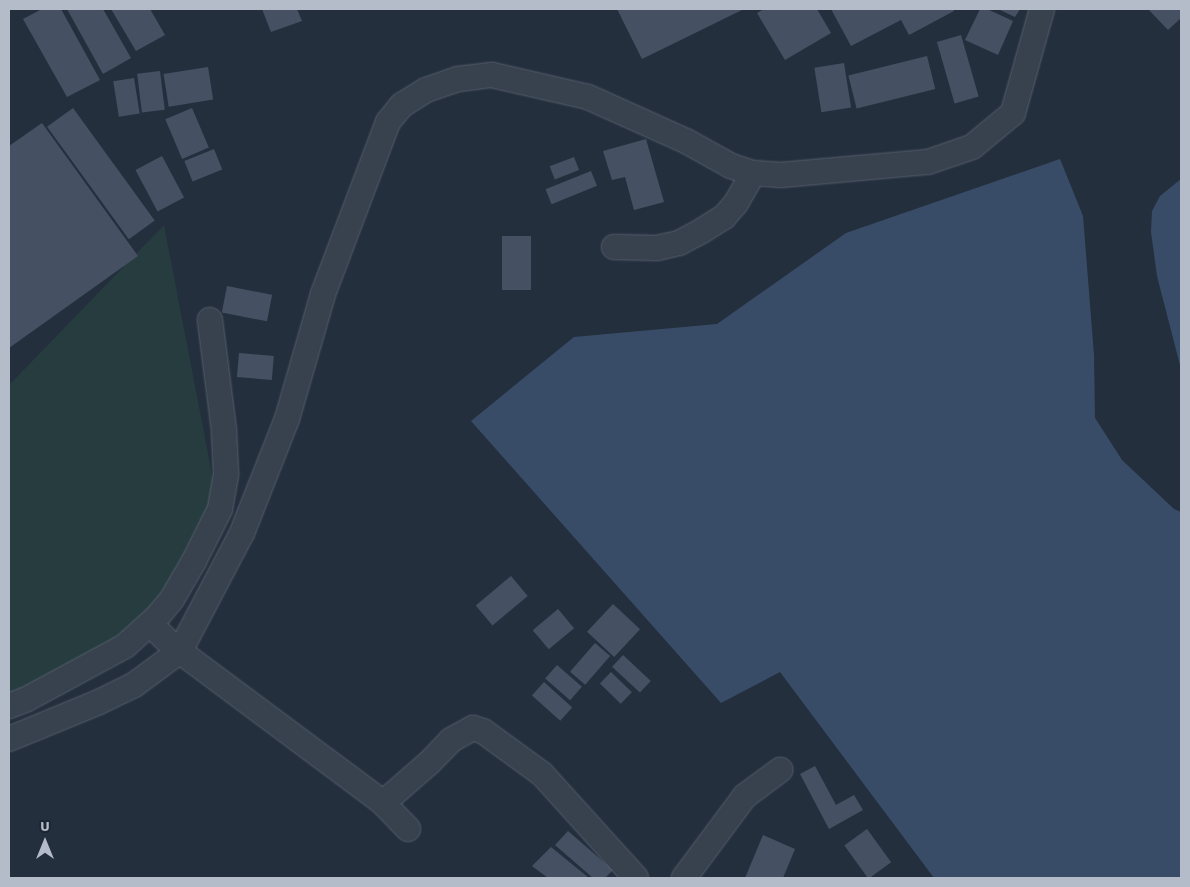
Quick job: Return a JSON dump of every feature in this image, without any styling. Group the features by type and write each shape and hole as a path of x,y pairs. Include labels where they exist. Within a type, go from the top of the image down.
{"street":[{"path":"9,739 99,702 134,684 177,649 242,533 287,420 323,294 388,122 402,105 426,90 458,79 492,75 588,97 686,141 731,166 753,173 782,175 859,166 928,162 972,147 1013,112 1042,9"},
{"path":"614,247 656,248 679,243 704,230 730,210 753,173"},
{"path":"9,706 27,699 125,646 151,625 172,599 194,560 220,509 224,489 224,430 210,320"},
{"path":"151,625 177,649 383,803 408,829"},
{"path":"383,803 430,762 450,740 473,728 483,731 542,774 636,878"},
{"path":"684,878 745,796 780,770"}],"green space":[{"path":"164,225 215,490 155,631 9,699 9,385"}],"water":[{"path":"1060,159 1083,216 1094,355 1095,418 1122,460 1174,509 1181,512 1181,878 934,878 780,672 721,703 471,421 574,337 717,324 846,233"},
{"path":"1181,179 1181,369 1157,276 1151,232 1152,211 1160,196"}],"building":[{"path":"42,9 61,9 100,80 67,97 23,19"},
{"path":"67,9 103,9 131,58 103,74"},
{"path":"111,9 150,9 165,35 136,51"},
{"path":"262,9 297,9 302,21 271,32"},
{"path":"617,9 744,9 642,59"},
{"path":"764,9 817,9 831,33 785,60 757,13"},
{"path":"831,9 953,9 954,11 909,35 901,20 851,46"},
{"path":"980,9 987,9 1013,21 998,55 965,40"},
{"path":"998,9 1020,9 1015,17"},
{"path":"1148,9 1181,9 1181,18 1168,30"},
{"path":"961,35 979,97 955,103 937,42"},
{"path":"927,56 935,89 857,109 848,76"},
{"path":"844,63 851,107 821,112 814,68"},
{"path":"208,67 213,100 169,107 164,74"},
{"path":"160,71 165,110 142,113 137,74"},
{"path":"134,78 140,114 119,117 113,81"},
{"path":"73,108 155,220 129,239 47,127"},
{"path":"192,108 209,148 182,159 165,119"},
{"path":"42,123 138,256 9,348 9,146"},
{"path":"646,139 664,202 634,210 625,177 612,180 603,151"},
{"path":"214,149 222,169 193,181 184,161"},
{"path":"162,156 184,197 158,212 136,170"},
{"path":"574,157 579,170 555,179 550,166"},
{"path":"591,171 597,186 552,204 546,189"},
{"path":"502,236 531,236 531,290 502,290"},
{"path":"227,286 272,295 267,321 222,313"},
{"path":"239,353 274,356 272,380 237,377"},
{"path":"511,576 528,596 492,625 476,606"},
{"path":"613,604 640,629 614,657 587,632"},
{"path":"558,609 574,628 549,649 533,630"},
{"path":"595,643 610,656 585,685 570,672"},
{"path":"623,655 651,681 640,693 612,667"},
{"path":"557,665 582,687 570,700 545,679"},
{"path":"611,672 632,692 621,704 600,684"},
{"path":"544,682 572,707 560,721 532,695"},
{"path":"815,766 836,805 854,795 863,810 829,829 800,774"},
{"path":"867,829 891,862 868,878 844,845"},
{"path":"568,831 613,870 605,878 593,878 555,845"},
{"path":"763,835 795,849 783,878 745,878"},
{"path":"551,847 589,878 548,878 532,866"}]}
